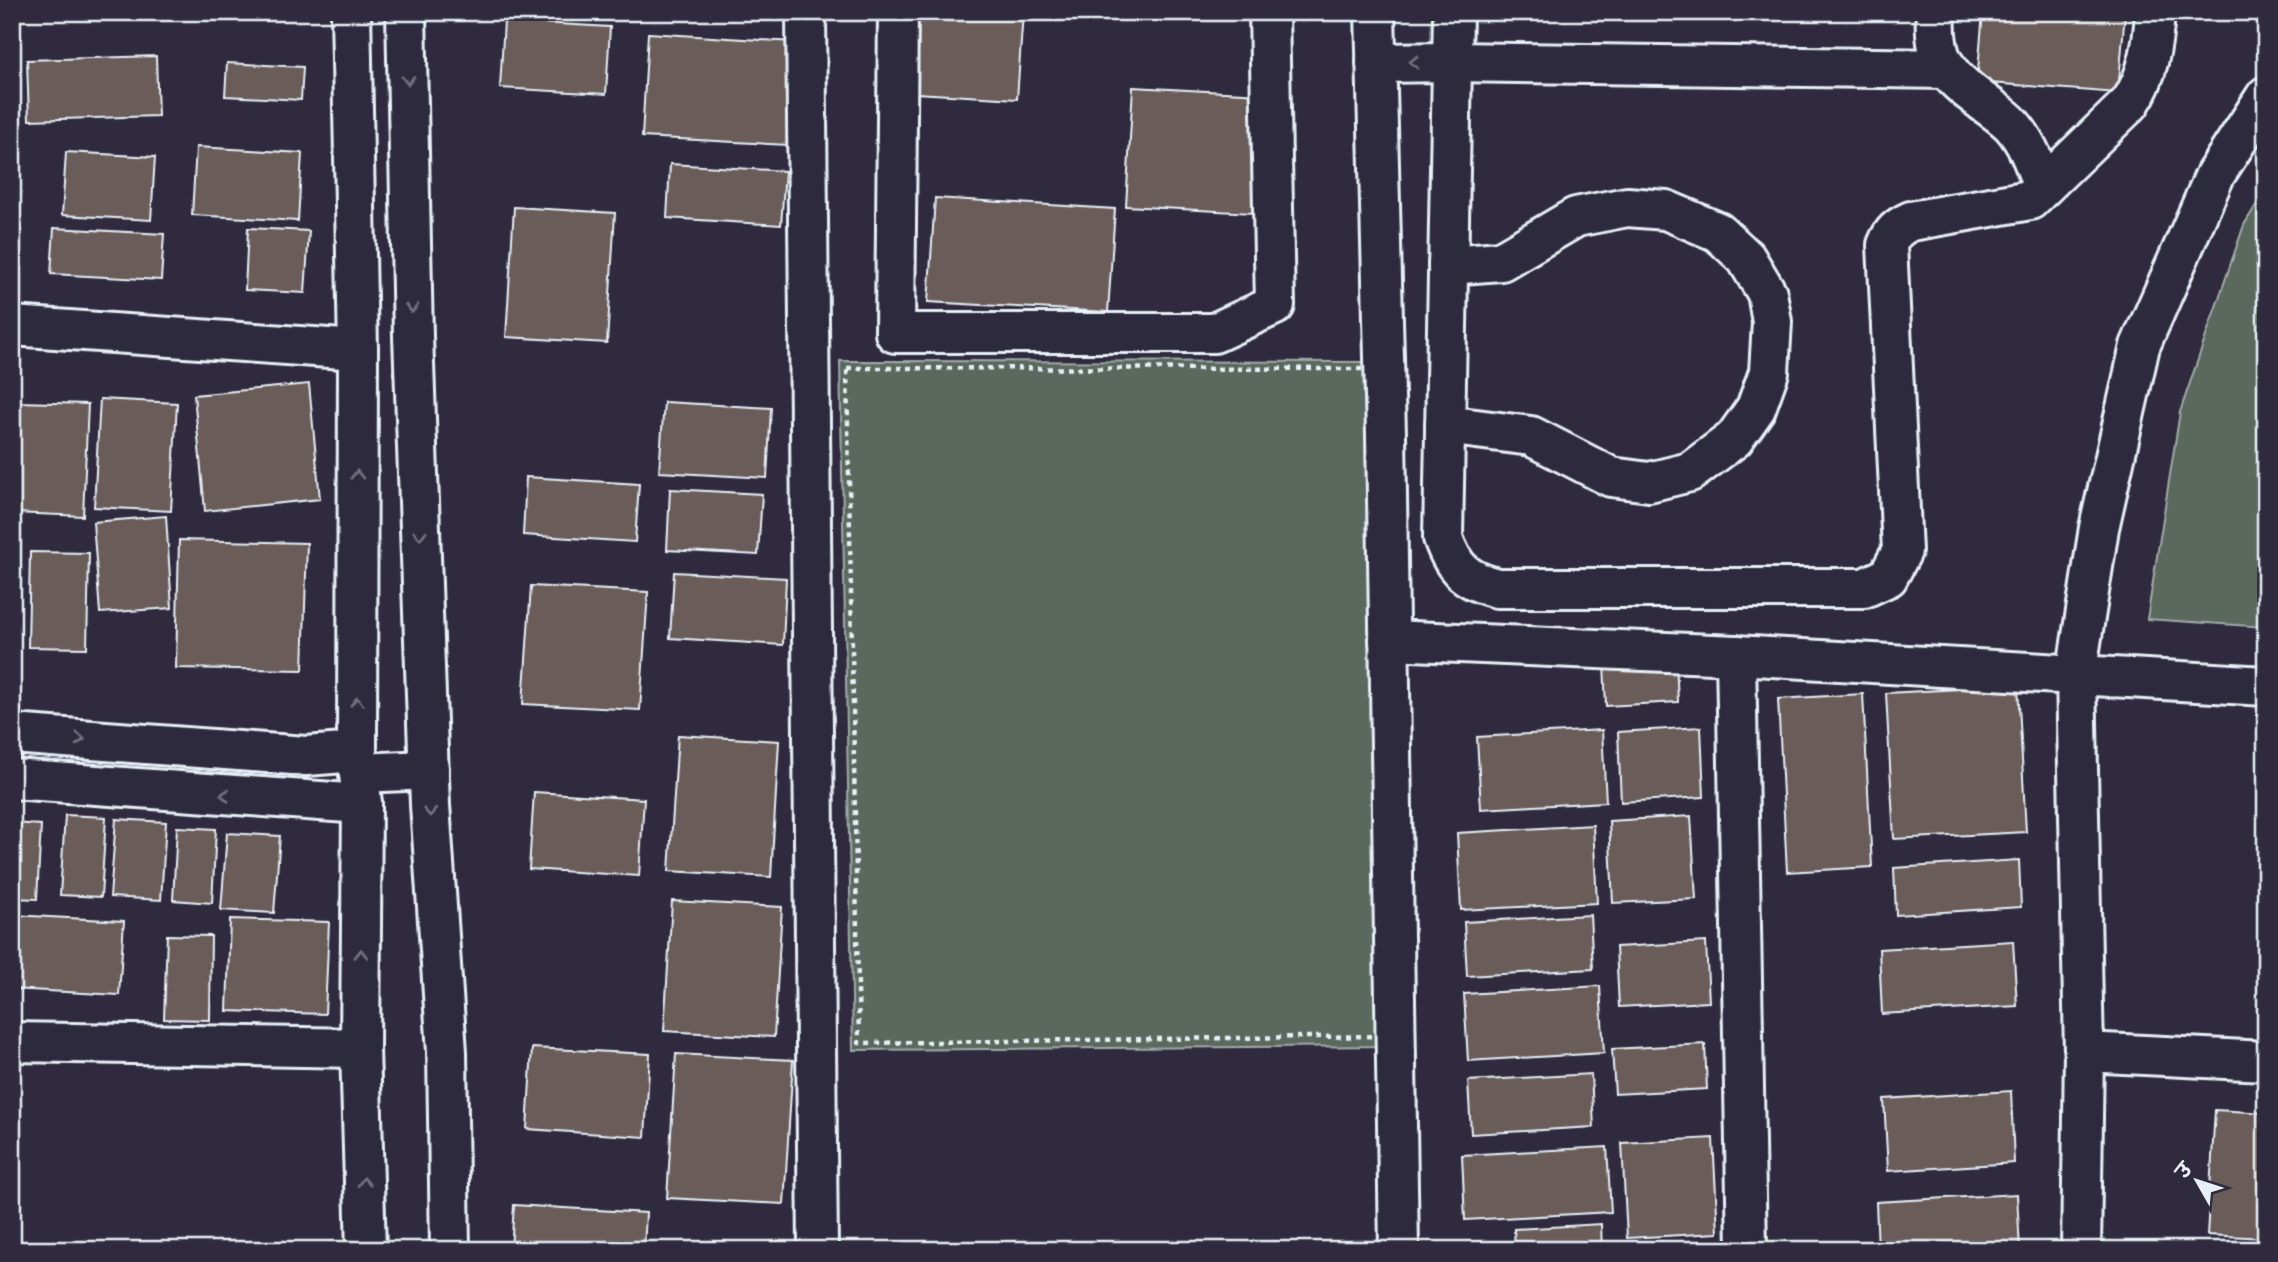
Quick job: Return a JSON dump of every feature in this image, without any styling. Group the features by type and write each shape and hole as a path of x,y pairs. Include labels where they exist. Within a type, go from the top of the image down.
{"street":[{"path":"351,12 358,350 360,1048 366,1250"},
{"path":"406,12 413,336 429,770 447,1052 450,1250"},
{"path":"806,12 818,1250"},
{"path":"898,12 895,333 1214,333 1275,305 1269,12"},
{"path":"1375,12 1399,1250"},
{"path":"1453,12 1443,538 1450,556 1462,571 1475,583 1497,588 1864,588 1888,577 1902,551 1887,245 1891,235 1898,227 1911,221 2030,200 2130,103 2140,89 2147,66 2155,12"},
{"path":"1936,12 1934,38 1940,57 1971,93 2010,123 2028,148 2043,187"},
{"path":"1377,63 1948,69"},
{"path":"2081,1250 2084,1052 2076,675 2099,528 2140,346 2215,175 2266,96"},
{"path":"1445,425 1531,436 1611,477 1649,482 1690,472 1734,439 1756,408 1769,372 1772,322 1767,293 1746,258 1718,232 1666,210 1627,207 1576,217 1502,261 1448,265"},
{"path":"12,326 358,350"},
{"path":"1389,640 1736,655 2266,686"},
{"path":"1736,655 1747,1250"},
{"path":"12,734 298,755 359,777"},
{"path":"12,779 359,777 429,770"},
{"path":"12,1042 360,1048"},
{"path":"2084,1052 2266,1061"}],"path":[{"path":"847,368 1377,369 1384,1036 859,1043 847,368"}],"green space":[{"path":"2266,189 2266,627 2147,619 2180,412 2244,225"},
{"path":"840,361 1384,362 1394,1046 853,1050"}],"building":[{"path":"903,12 1023,12 1017,99 899,92"},
{"path":"1983,12 2125,12 2118,93 1977,82"},
{"path":"504,21 610,27 606,94 500,88"},
{"path":"648,33 794,42 788,145 642,137"},
{"path":"156,56 158,116 29,120 27,60"},
{"path":"227,63 303,67 301,100 225,96"},
{"path":"1133,87 1261,94 1253,213 1126,206"},
{"path":"196,147 302,153 298,221 192,215"},
{"path":"66,152 155,157 151,220 62,215"},
{"path":"670,164 785,171 781,225 667,218"},
{"path":"935,198 1115,209 1108,312 928,302"},
{"path":"514,207 615,213 607,343 506,337"},
{"path":"54,228 164,234 161,280 51,274"},
{"path":"248,228 309,231 305,293 245,290"},
{"path":"309,384 320,499 205,511 194,395"},
{"path":"100,399 177,403 171,511 94,507"},
{"path":"18,402 88,404 83,516 14,513"},
{"path":"664,402 771,408 767,478 659,472"},
{"path":"526,477 639,484 635,542 523,535"},
{"path":"670,489 762,494 758,555 667,550"},
{"path":"166,516 172,608 100,613 93,522"},
{"path":"179,540 307,543 303,670 176,668"},
{"path":"30,552 89,553 87,648 28,647"},
{"path":"674,572 786,578 783,645 670,638"},
{"path":"531,586 648,592 640,710 523,704"},
{"path":"1676,660 1678,702 1606,706 1604,664"},
{"path":"2018,686 2026,832 1894,839 1886,693"},
{"path":"1863,694 1872,867 1787,872 1778,699"},
{"path":"1701,727 1704,797 1621,802 1618,732"},
{"path":"1602,730 1606,802 1481,809 1477,737"},
{"path":"678,735 779,741 771,877 669,871"},
{"path":"534,792 644,799 639,876 529,869"},
{"path":"65,815 106,817 101,897 60,895"},
{"path":"1691,816 1696,899 1613,903 1609,821"},
{"path":"116,819 166,822 161,900 110,897"},
{"path":"12,823 41,825 37,899 12,898"},
{"path":"1593,825 1597,903 1461,910 1457,833"},
{"path":"177,827 216,829 212,903 173,900"},
{"path":"227,833 280,836 274,913 221,910"},
{"path":"2019,860 2021,907 1896,915 1894,868"},
{"path":"672,901 782,907 774,1037 664,1031"},
{"path":"12,915 124,921 119,995 12,989"},
{"path":"1590,915 1593,969 1467,976 1464,922"},
{"path":"230,919 329,922 325,1014 227,1011"},
{"path":"167,935 211,936 210,1020 164,1019"},
{"path":"2013,941 2017,1006 1882,1014 1879,949"},
{"path":"1706,942 1709,1002 1619,1007 1616,947"},
{"path":"1600,986 1604,1053 1468,1061 1464,994"},
{"path":"1705,1044 1707,1089 1615,1094 1612,1049"},
{"path":"532,1048 650,1054 645,1137 527,1129"},
{"path":"676,1054 793,1060 784,1204 667,1198"},
{"path":"1591,1074 1594,1127 1471,1134 1468,1081"},
{"path":"2011,1091 2014,1163 1888,1171 1884,1099"},
{"path":"2215,1110 2266,1113 2266,1238 2207,1235"},
{"path":"1713,1138 1718,1233 1627,1238 1622,1143"},
{"path":"1607,1147 1611,1212 1465,1220 1462,1155"},
{"path":"2017,1194 2020,1250 1878,1250 1876,1202"},
{"path":"514,1205 646,1213 644,1250 511,1250"},
{"path":"1601,1224 1602,1250 1515,1250 1514,1229"}]}
